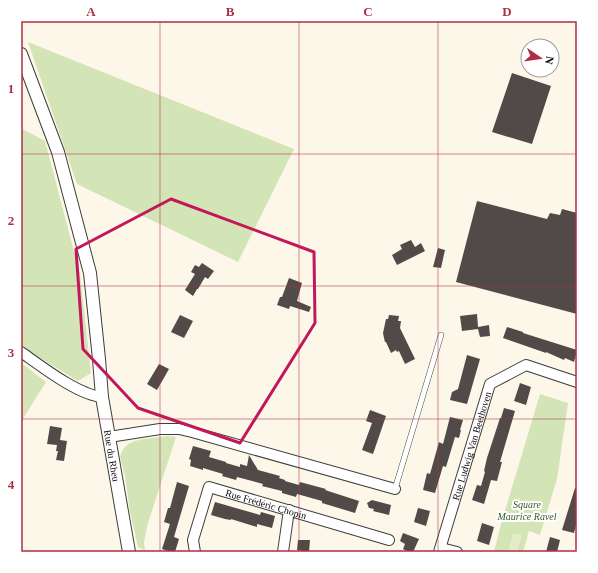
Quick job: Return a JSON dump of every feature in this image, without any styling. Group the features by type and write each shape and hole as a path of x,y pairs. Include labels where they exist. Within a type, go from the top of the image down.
{"street":[{"name":"Rue du Rheu","path":"21,54 58,152 90,273 102,397 129,552"},
{"path":"21,352 74,387 96,397 102,397"},
{"name":"Rue Ludwig Van Beethoven","path":"440,550 490,384 526,365 577,382"},
{"path":"109,437 160,429 179,429 395,489"},
{"name":"Rue Frédéric Chopin","path":"195,552 193,540 209,487 389,540"},
{"path":"283,552 289,510"},
{"path":"440,550 457,552"}],"lane":[{"path":"395,489 441,335"}],"highlighted area":[{"path":"171,199 314,252 315,323 240,443 138,408 83,349 76,249"}],"green space":[{"path":"28,42 294,149 238,262 77,184"},
{"path":"21,128 45,141 80,274 91,373 78,381 37,356 21,344"},
{"path":"21,363 46,382 24,417 21,427"},
{"name":"Square Maurice Ravel","path":"540,394 568,403 557,479 540,535 529,531 523,552 494,552 501,524"},
{"path":"168,436 176,437 148,523 144,542 145,551 138,547 120,457 124,448 130,443"},
{"path":"513,533 522,535 517,552 508,552"}],"building":[{"path":"512,73 520,76 520,78 527,78 551,86 532,144 492,132"},
{"path":"477,201 547,219 550,213 560,215 562,209 577,213 577,314 456,282"},
{"path":"411,240 415,247 421,243 425,251 397,265 392,255 402,249 400,245"},
{"path":"438,248 445,250 441,268 433,267"},
{"path":"202,263 214,271 208,279 205,277 193,296 185,290 195,274 191,272 195,265 199,267"},
{"path":"289,278 302,283 297,301 311,307 309,312 290,306 289,309 277,305 280,297 282,297"},
{"path":"477,314 478,327 489,325 490,336 480,337 478,329 462,331 460,316"},
{"path":"180,315 193,321 184,338 171,332"},
{"path":"389,315 399,316 398,321 401,321 400,328 415,359 405,364 399,351 397,352 396,350 391,353 385,342 383,333 386,319 388,319"},
{"path":"507,327 577,350 574,362 565,358 564,360 546,352 503,338"},
{"path":"467,355 480,359 467,404 450,400 452,392 458,389"},
{"path":"159,364 169,369 157,390 147,384"},
{"path":"520,383 531,387 526,405 514,401"},
{"path":"504,408 515,411 500,462 502,462 497,481 491,480 484,504 472,500 477,485 481,486 487,458"},
{"path":"370,410 386,416 373,454 362,450 372,423 366,421"},
{"path":"450,417 463,420 459,438 455,437 446,467 443,466 435,493 423,490 427,473 430,474 439,442 443,444"},
{"path":"50,426 62,428 60,440 67,441 64,461 56,460 58,451 56,451 57,445 47,444"},
{"path":"193,446 211,451 209,457 240,467 240,464 247,466 249,455 258,470 280,476 279,478 285,481 299,485 300,482 326,489 325,490 359,501 355,513 297,494 296,497 282,493 282,491 262,486 263,484 237,477 236,480 222,476 223,474 190,466 191,460 189,459"},
{"path":"177,482 189,486 174,537 179,539 175,552 171,552 162,549 170,524 164,522 168,508 170,508"},
{"path":"575,488 577,489 577,521 574,533 562,530"},
{"path":"372,500 391,505 389,515 373,511 374,509 369,508 367,503"},
{"path":"215,502 260,515 261,512 275,516 272,528 257,524 257,527 211,515"},
{"path":"418,508 430,511 426,526 414,522"},
{"path":"482,523 494,527 489,545 477,541"},
{"path":"403,533 419,539 413,552 403,549 405,544 400,541"},
{"path":"550,537 560,540 557,552 546,552"},
{"path":"298,540 310,540 309,552 297,550"}]}
